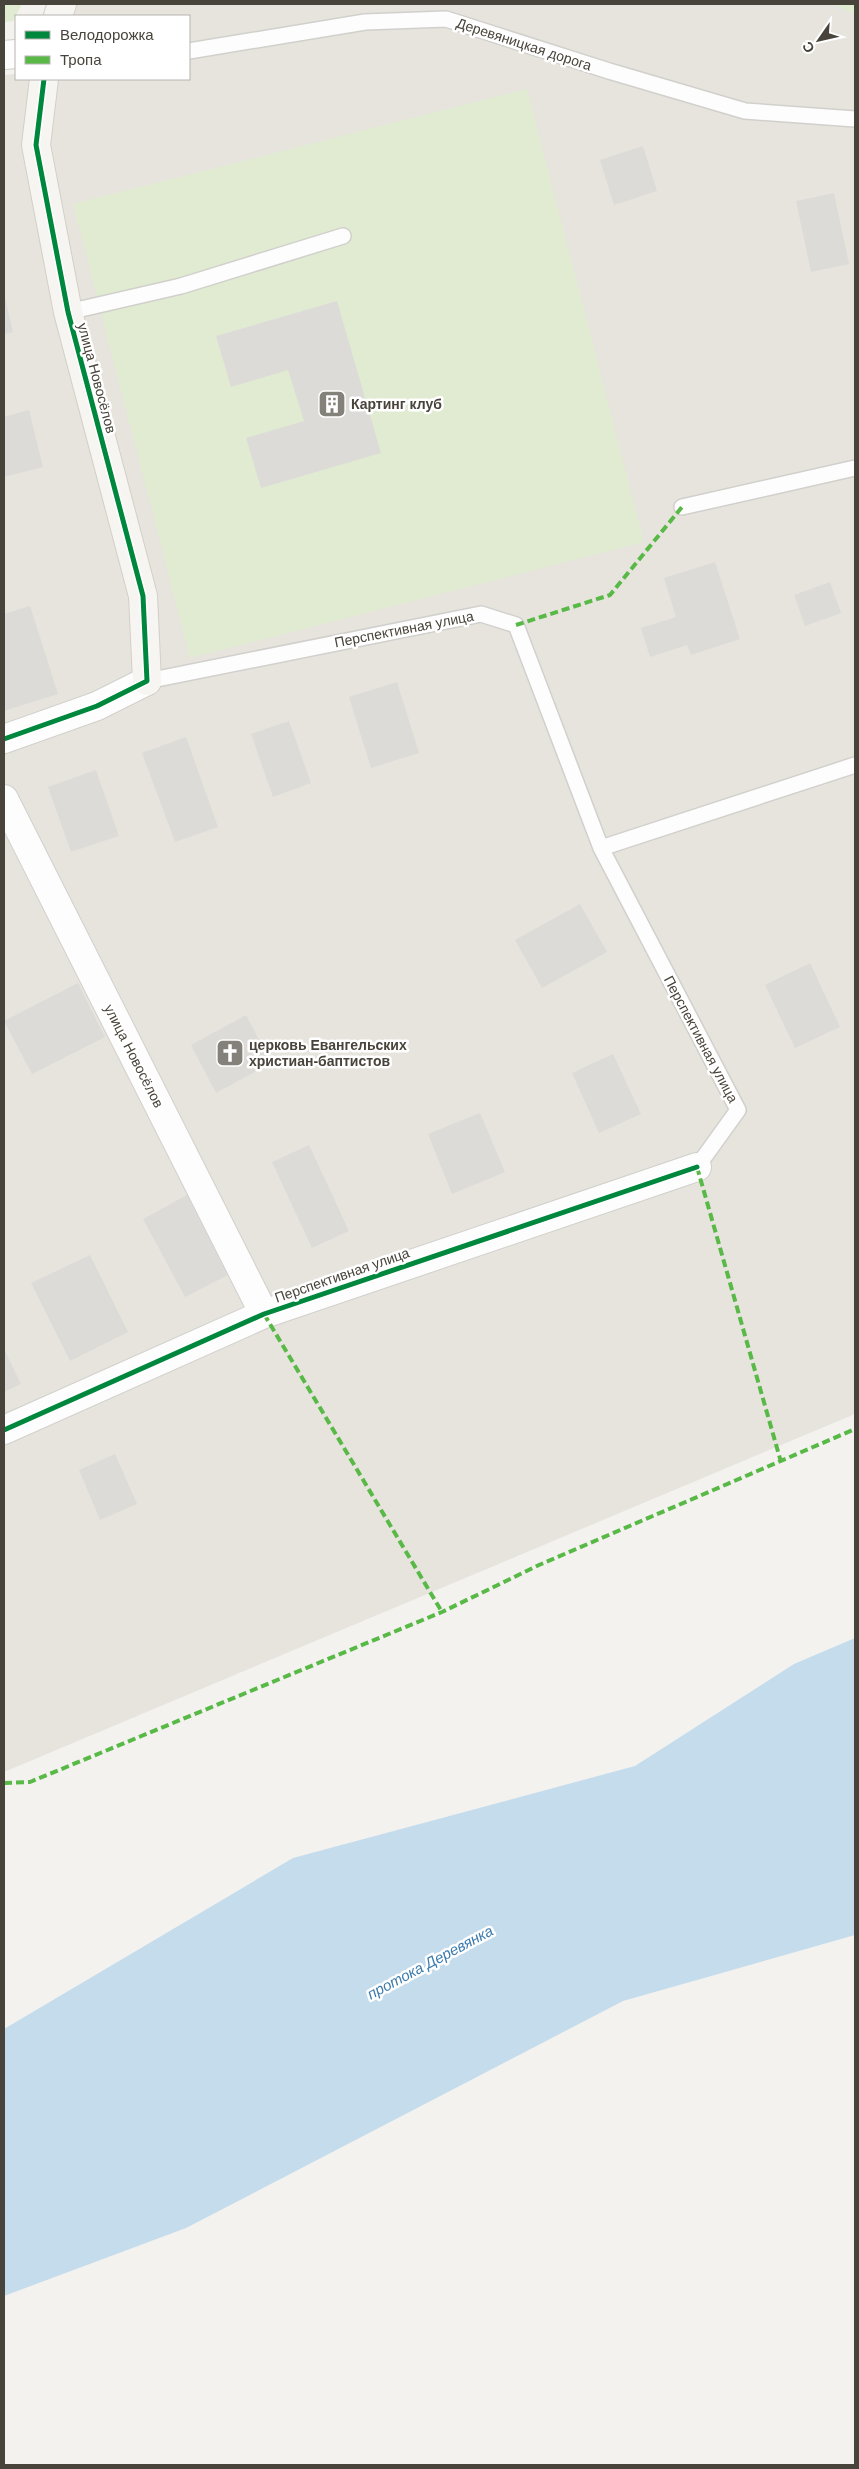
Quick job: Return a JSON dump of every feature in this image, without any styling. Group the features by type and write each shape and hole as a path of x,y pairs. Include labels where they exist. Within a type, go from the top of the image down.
{"street":[{"name":"улица Новосёлов","path":"44,80 36,145 68,312 143,596 146,681"},
{"path":"4,739 97,706 146,681"},
{"name":"улица Новосёлов","path":"4,799 264,1314"},
{"name":"Перспективная улица","path":"4,1430 264,1314 697,1166"}],"lane":[{"name":"Деревяницкая дорога","path":"190,51 364,22 446,19 609,71 745,111 855,119"},
{"path":"68,312 181,286 343,236"},
{"path":"682,507 855,468"},
{"name":"Перспективная улица","path":"146,681 481,614 516,625 601,848 738,1110 697,1166"},
{"path":"601,848 855,765"}],"shaded area":[{"path":"74,4 855,4 855,1414 4,1772 4,75 15,74 15,80 190,80 190,15 72,15"}],"green space":[{"path":"4,4 22,4 13,21 4,22"},
{"path":"834,4 855,4 855,15"},
{"path":"527,89 644,542 190,658 73,204"}],"water":[{"name":"протока Деревянка","path":"855,1638 855,1935 623,2001 186,2228 4,2296 4,2029 293,1858 635,1766 794,1664"}],"building":[{"path":"643,146 657,191 614,205 600,160"},
{"path":"834,193 849,264 811,272 796,201"},
{"path":"4,294 13,332 4,334"},
{"name":"Картинг клуб","path":"337,301 381,453 261,488 246,438 304,421 288,370 231,387 216,336"},
{"path":"29,410 43,467 4,477 4,417"},
{"path":"715,562 740,639 691,655 687,645 650,657 641,628 676,617 664,578"},
{"path":"830,582 841,613 805,626 794,595"},
{"path":"30,606 58,694 4,711 4,614"},
{"path":"397,682 419,753 371,768 349,697"},
{"path":"289,721 311,783 273,797 251,734"},
{"path":"186,737 218,827 175,842 142,753"},
{"path":"96,770 119,836 71,852 48,787"},
{"path":"580,904 607,952 542,988 515,940"},
{"path":"810,963 840,1027 795,1048 765,985"},
{"path":"78,983 105,1037 32,1074 4,1021"},
{"path":"246,1015 271,1063 216,1093 191,1045"},
{"path":"613,1054 641,1114 599,1133 572,1073"},
{"path":"480,1113 505,1172 452,1194 428,1134"},
{"path":"309,1145 349,1231 312,1248 272,1162"},
{"path":"187,1195 228,1275 185,1297 143,1219"},
{"path":"90,1255 128,1332 70,1361 31,1283"},
{"path":"4,1349 21,1384 4,1392"},
{"path":"115,1454 137,1504 100,1520 79,1470"}],"marked path":[{"path":"516,625 610,595 682,507"},
{"path":"697,1167 781,1462"},
{"path":"264,1314 442,1612"},
{"path":"4,1783 30,1782 442,1612 539,1565 855,1429"}],"cycle path":[{"path":"4,739 97,706 147,681 143,596 68,312 36,145 44,80"},
{"path":"4,1430 264,1314 697,1167"}],"place":[{"name":"Картинг клуб","path":"332,404"},
{"name":"церковь Евангельских христиан-баптистов","path":"230,1053"}]}
